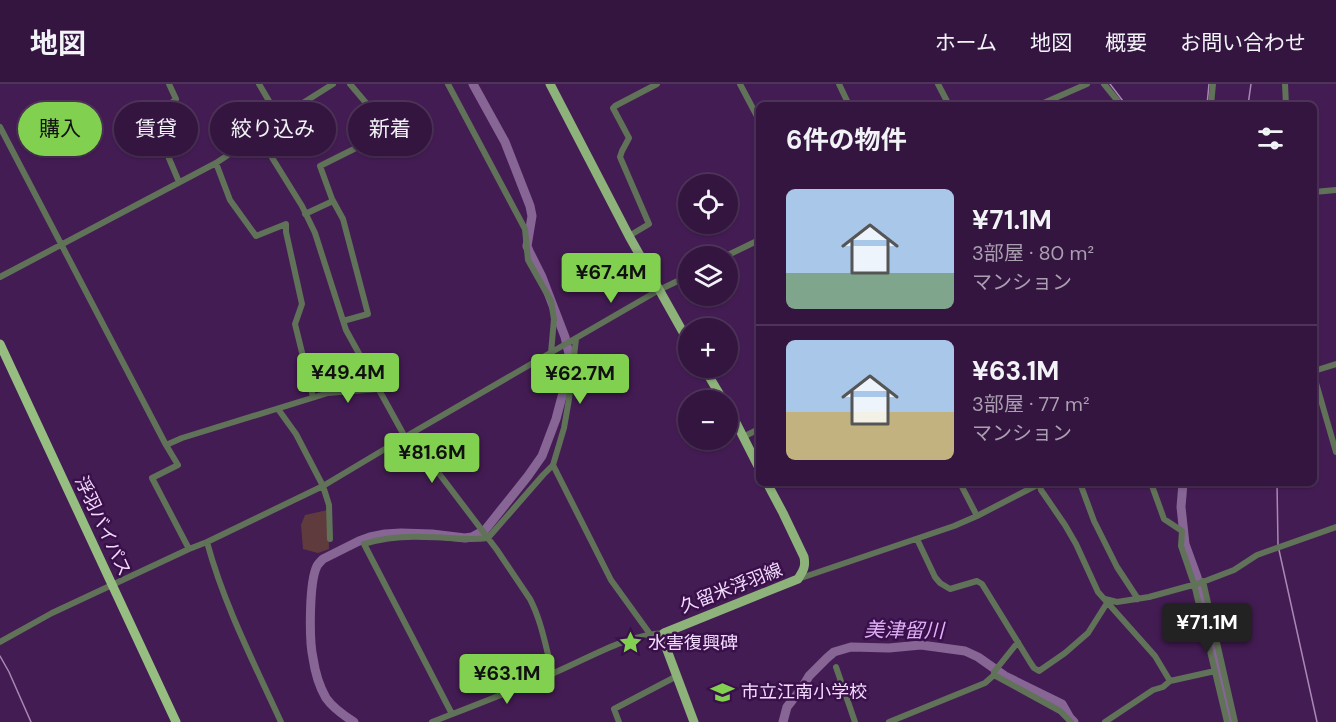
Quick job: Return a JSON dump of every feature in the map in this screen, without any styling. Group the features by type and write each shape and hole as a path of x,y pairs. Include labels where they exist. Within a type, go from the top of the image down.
{"highway":[{"name":"浮羽バイパス","path":"0,344 176,722"}],"main road":[{"path":"550,84 628,236 678,323"},
{"path":"738,427 756,463"},
{"name":"久留米浮羽線","path":"694,722 667,650 664,633 798,579 804,569 804,557 769,486"}],"street":[{"path":"169,84 176,99 152,118 179,182"},
{"path":"259,84 270,102"},
{"path":"304,102 333,84"},
{"path":"343,321 368,314 343,219 333,201 320,166 384,134 372,110 350,84"},
{"path":"448,84 525,229 528,260 551,301 554,319 554,351"},
{"path":"628,236 650,224 620,157 629,138 614,108 615,105 657,84"},
{"path":"740,84 756,114"},
{"path":"839,84 848,102"},
{"path":"938,84 947,102"},
{"path":"1046,102 1086,84"},
{"path":"1104,84 1119,102"},
{"path":"1211,102 1213,84"},
{"path":"1285,84 1286,102"},
{"path":"0,127 178,465 152,478 189,549"},
{"path":"0,277 225,156"},
{"path":"270,156 315,233 346,330 378,389 405,437 428,459 520,584 534,607 553,674"},
{"path":"216,162 230,200 256,236 286,224 302,304 295,324 313,397"},
{"path":"1317,192 1336,190"},
{"path":"305,214 333,201"},
{"path":"738,250 756,241"},
{"path":"0,642 52,613 323,486 678,281"},
{"path":"452,714 364,544 397,538 474,540 487,537 553,465 566,418 576,339"},
{"path":"1317,370 1336,364"},
{"path":"1317,386 1336,452"},
{"path":"166,445 327,393 378,389"},
{"path":"278,409 296,434 323,486 329,505 330,539"},
{"path":"742,437 756,430"},
{"path":"553,465 611,580 650,634"},
{"path":"962,486 977,516"},
{"path":"798,579 954,526 1035,486"},
{"path":"1040,486 1076,544 1098,592 1155,656 1170,681"},
{"path":"1081,486 1094,521 1117,567 1138,599"},
{"path":"1151,486 1164,519 1182,531 1181,546 1199,583 1235,722"},
{"path":"1106,601 1117,602 1149,597 1199,583 1234,570 1257,555 1336,527"},
{"path":"917,539 940,583 951,589 977,581 982,584 1034,669 1039,670 1088,633 1106,601"},
{"path":"207,542 228,603 281,722"},
{"path":"1199,583 1227,722"},
{"path":"432,722 553,674 620,643 650,634 664,633"},
{"path":"889,722 984,683 994,674 1017,642"},
{"path":"836,667 855,722"},
{"path":"1105,722 1170,681 1215,671"},
{"path":"994,674 1060,711 1071,722"},
{"path":"619,722 614,709 677,676"}],"shaded area":[{"path":"328,510 329,549 318,553 303,549 301,525 305,515"}],"waterway":[{"name":"美津留川","path":"354,722 338,711 326,698 315,668 310,611 312,585 317,565 323,559 370,537 401,533 465,538 485,530 542,456 564,389 569,354 565,337 542,277 527,246 532,216 530,206 505,142 473,84"},
{"path":"1110,84 1124,102"},
{"path":"1207,102 1209,84"},
{"path":"1248,102 1251,84"},
{"path":"1183,486 1181,507 1185,544 1197,577 1231,722"},
{"path":"1277,486 1278,545"},
{"path":"1279,550 1317,722"},
{"name":"美津留川","path":"783,722 787,707 809,676 834,652 851,647 889,648 921,645 965,651 978,657 1005,676 1062,704 1074,722"},
{"path":"0,656 31,722"}],"place":[{"name":"水害復興碑","path":"630,643"},
{"name":"市立江南小学校","path":"723,692"}]}
